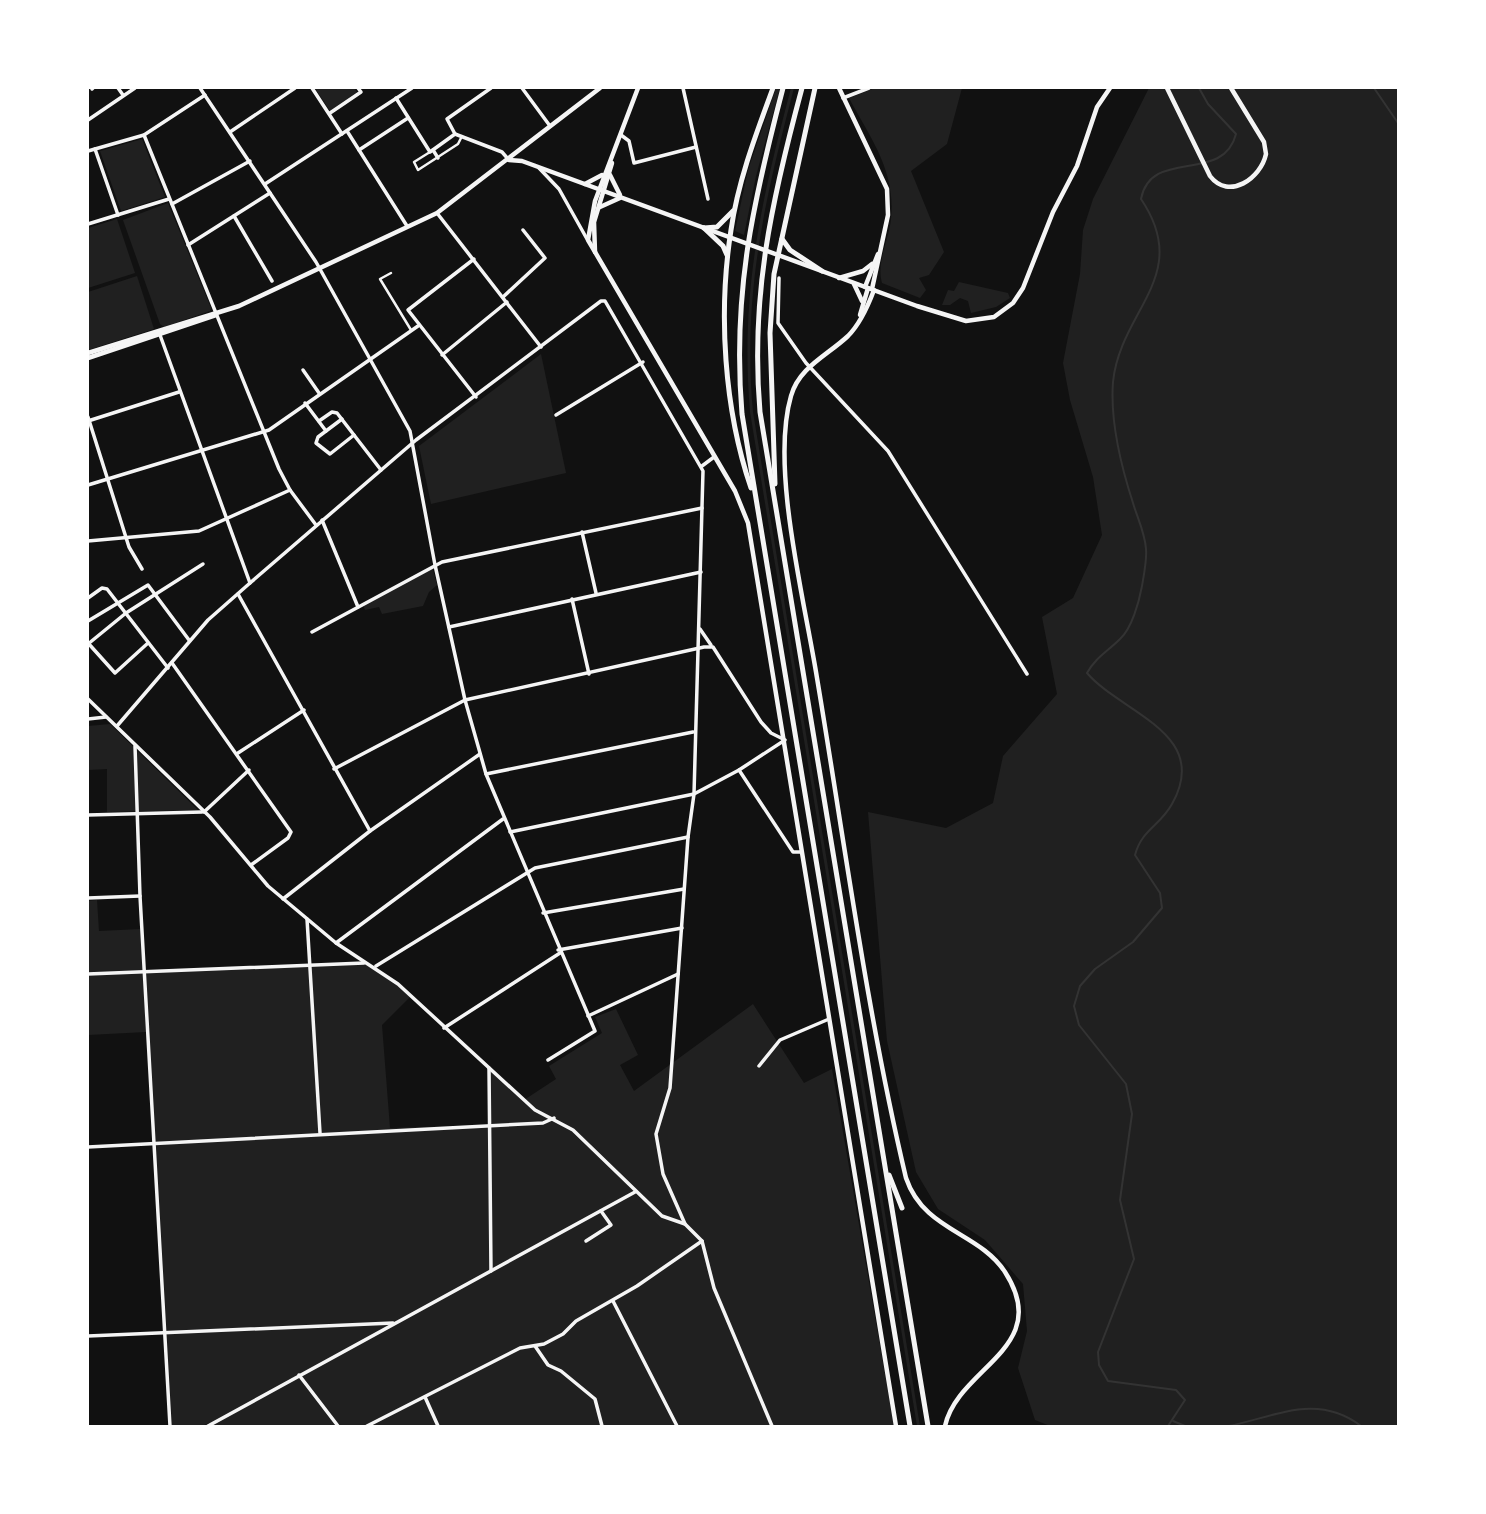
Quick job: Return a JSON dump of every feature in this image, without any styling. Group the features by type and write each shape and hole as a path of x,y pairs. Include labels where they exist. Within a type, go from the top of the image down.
{"highway":[{"path":"759,510 746,473 731,398 726,323 727,258 745,165 773,88"},
{"path":"783,88 750,222 739,310 742,414 909,1426"},
{"path":"802,88 768,225 756,320 760,412 928,1426"},
{"path":"776,508 770,332 776,276 774,253 782,236 791,202 816,88"},
{"path":"704,228 723,223 735,209"},
{"path":"704,228 723,246 727,258"},
{"path":"782,236 790,250 822,271"},
{"path":"884,1162 902,1208"}],"main road":[{"path":"88,356 217,315 437,213 509,160 592,90 600,88"},
{"path":"597,256 593,232 597,211 612,159 638,88"},
{"path":"839,88 885,180 889,202 882,244 860,320 846,338 809,367 794,387 787,414 784,458 862,953 902,1163 911,1190 926,1211 998,1263 1012,1283 1018,1308 1012,1339 1002,1354 959,1396 945,1426"},
{"path":"509,160 537,167 839,278 966,321 993,317 1006,309 1023,288 1052,212 1077,166 1097,107 1110,88"},
{"path":"1167,88 1208,172 1221,186 1237,187 1252,177 1266,158 1264,142 1231,88"},
{"path":"584,184 608,173"},
{"path":"608,173 614,188 623,198"},
{"path":"602,191 589,220 587,240 740,500 751,535 896,1426"},
{"path":"597,211 606,202 623,198"},
{"path":"862,306 870,289 882,244"},
{"path":"839,278 863,271 876,260"},
{"path":"853,282 861,296 860,320"}],"street":[{"path":"118,88 123,95"},
{"path":"88,120 135,88"},
{"path":"200,88 319,267 414,442 435,565 465,700 486,774 594,1031 548,1060"},
{"path":"230,132 295,88"},
{"path":"312,88 342,134"},
{"path":"329,114 361,92 358,88"},
{"path":"265,184 412,88"},
{"path":"491,88 447,119 456,134 502,152 509,160"},
{"path":"522,88 550,126"},
{"path":"683,88 708,199"},
{"path":"843,98 869,88"},
{"path":"88,151 144,135 205,95"},
{"path":"396,98 438,158"},
{"path":"359,150 408,118"},
{"path":"347,131 407,226"},
{"path":"456,134 414,162 418,170 458,144 462,136"},
{"path":"144,135 290,490 316,525"},
{"path":"621,135 629,141 634,163 696,147"},
{"path":"95,149 118,215"},
{"path":"88,224 171,202 250,162"},
{"path":"537,167 564,196 587,240"},
{"path":"188,245 270,192"},
{"path":"437,213 541,347"},
{"path":"234,216 272,281"},
{"path":"503,297 545,258 523,229"},
{"path":"474,259 408,308 418,326 476,397"},
{"path":"391,273 380,279 411,330"},
{"path":"776,276 777,319 809,367 888,452 1027,674"},
{"path":"117,726 189,640 316,525 414,442 600,301 605,301 702,466 694,794 688,837 670,1088 656,1134 663,1174 685,1224 702,1241 714,1288 772,1426"},
{"path":"442,355 507,302"},
{"path":"88,485 264,431 418,326"},
{"path":"160,334 250,583"},
{"path":"556,415 643,362"},
{"path":"303,370 319,393"},
{"path":"142,569 127,538 88,419 179,392"},
{"path":"305,403 326,431"},
{"path":"319,421 332,412 342,419 381,470"},
{"path":"342,419 316,441 328,455 354,435"},
{"path":"702,466 715,456"},
{"path":"88,541 194,532 290,490"},
{"path":"312,632 435,565 508,546 702,508"},
{"path":"322,520 358,607"},
{"path":"582,532 596,593"},
{"path":"148,643 115,673 88,643 127,613 203,564"},
{"path":"449,627 701,572"},
{"path":"88,621 146,585 189,640"},
{"path":"88,598 102,588 107,589 168,668"},
{"path":"238,593 370,831"},
{"path":"572,599 589,674"},
{"path":"699,627 761,722 771,733 785,740"},
{"path":"334,769 465,700 698,648 713,647"},
{"path":"172,663 238,753 292,834 250,865"},
{"path":"88,698 204,812 283,899 336,943 366,963 376,966 535,1110 573,1130 662,1216 685,1224"},
{"path":"238,753 304,710"},
{"path":"88,719 107,717"},
{"path":"486,774 694,732"},
{"path":"510,832 694,794 739,770 785,740"},
{"path":"135,746 140,896 170,1426"},
{"path":"283,899 370,831 481,754"},
{"path":"88,815 204,812 249,770"},
{"path":"739,770 793,852 802,852"},
{"path":"336,943 504,819"},
{"path":"376,966 526,871 688,837"},
{"path":"543,913 684,889"},
{"path":"88,898 140,896"},
{"path":"306,918 320,1133"},
{"path":"444,1028 559,951 682,928"},
{"path":"88,974 366,963"},
{"path":"589,1016 678,974"},
{"path":"759,1066 780,1040 829,1019"},
{"path":"489,1068 491,1270"},
{"path":"88,1147 543,1123 554,1118"},
{"path":"208,1426 635,1192"},
{"path":"586,1241 611,1225 601,1211"},
{"path":"367,1426 520,1348 563,1334 576,1321 613,1301 702,1241"},
{"path":"613,1301 677,1426"},
{"path":"88,1336 395,1323"},
{"path":"534,1345 548,1365 561,1371 595,1399 602,1426"},
{"path":"299,1375 338,1426"},
{"path":"425,1397 438,1426"}],"shaded area":[{"path":"315,88 354,88 357,92 330,111"},
{"path":"776,88 780,88 756,176 744,235 735,231 748,170"},
{"path":"791,88 794,88 765,208 753,287 750,369 753,412 920,1426 917,1426 750,412 748,327 755,248"},
{"path":"875,88 962,88 947,144 911,171 944,252 929,275 919,278 926,290 920,298 882,283 882,259 891,219 890,186 880,156 849,98"},
{"path":"1149,88 1398,88 1398,1426 1050,1426 1035,1420 1018,1368 1027,1331 1023,1284 985,1240 938,1209 916,1172 887,1041 868,812 946,828 993,803 1003,756 1057,694 1042,617 1073,598 1102,535 1093,477 1070,400 1063,363 1080,274 1083,230 1093,199"},
{"path":"142,139 165,197 121,211 100,151"},
{"path":"168,203 211,308 210,311 164,327 160,324 123,220"},
{"path":"117,219 135,273 88,288 88,228"},
{"path":"137,276 154,329 88,350 88,292"},
{"path":"959,282 1008,293 1010,298 996,307 971,313 968,301 960,298 950,305 942,305 948,290 954,291"},
{"path":"541,354 566,473 431,504 419,446"},
{"path":"432,566 437,585 429,592 423,606 382,614 379,607 365,610 363,605"},
{"path":"110,724 198,810 107,812 107,769 88,770 88,726"},
{"path":"97,900 99,931 141,929 146,1032 88,1035 88,901"},
{"path":"366,964 375,966 411,996 382,1025 390,1128 488,1125 489,1069 524,1100 556,1079 549,1066 602,1033 595,1017 616,1009 638,1055 620,1065 634,1091 753,1004 804,1083 832,1069 894,1426 212,1426 209,1423 202,1426 172,1426 146,971"}],"waterway":[{"path":"1168,1426 1185,1400 1176,1390 1108,1381 1099,1365 1098,1352 1134,1259 1120,1200 1132,1114 1126,1084 1079,1025 1074,1006 1080,986 1095,969 1133,942 1162,908 1160,893 1135,855 1142,839 1172,804 1181,780 1180,759 1172,742 1157,727 1087,673 1128,628 1139,599 1146,562 1144,537 1117,443 1113,412 1113,382 1118,357 1157,272 1160,250 1155,226 1141,199 1147,183 1158,174 1217,158 1229,149 1236,134 1208,104 1199,88"},
{"path":"1374,88 1398,123"},
{"path":"1229,1426 1280,1413 1313,1409 1345,1416 1361,1426"},
{"path":"1173,1421 1185,1426"}]}
